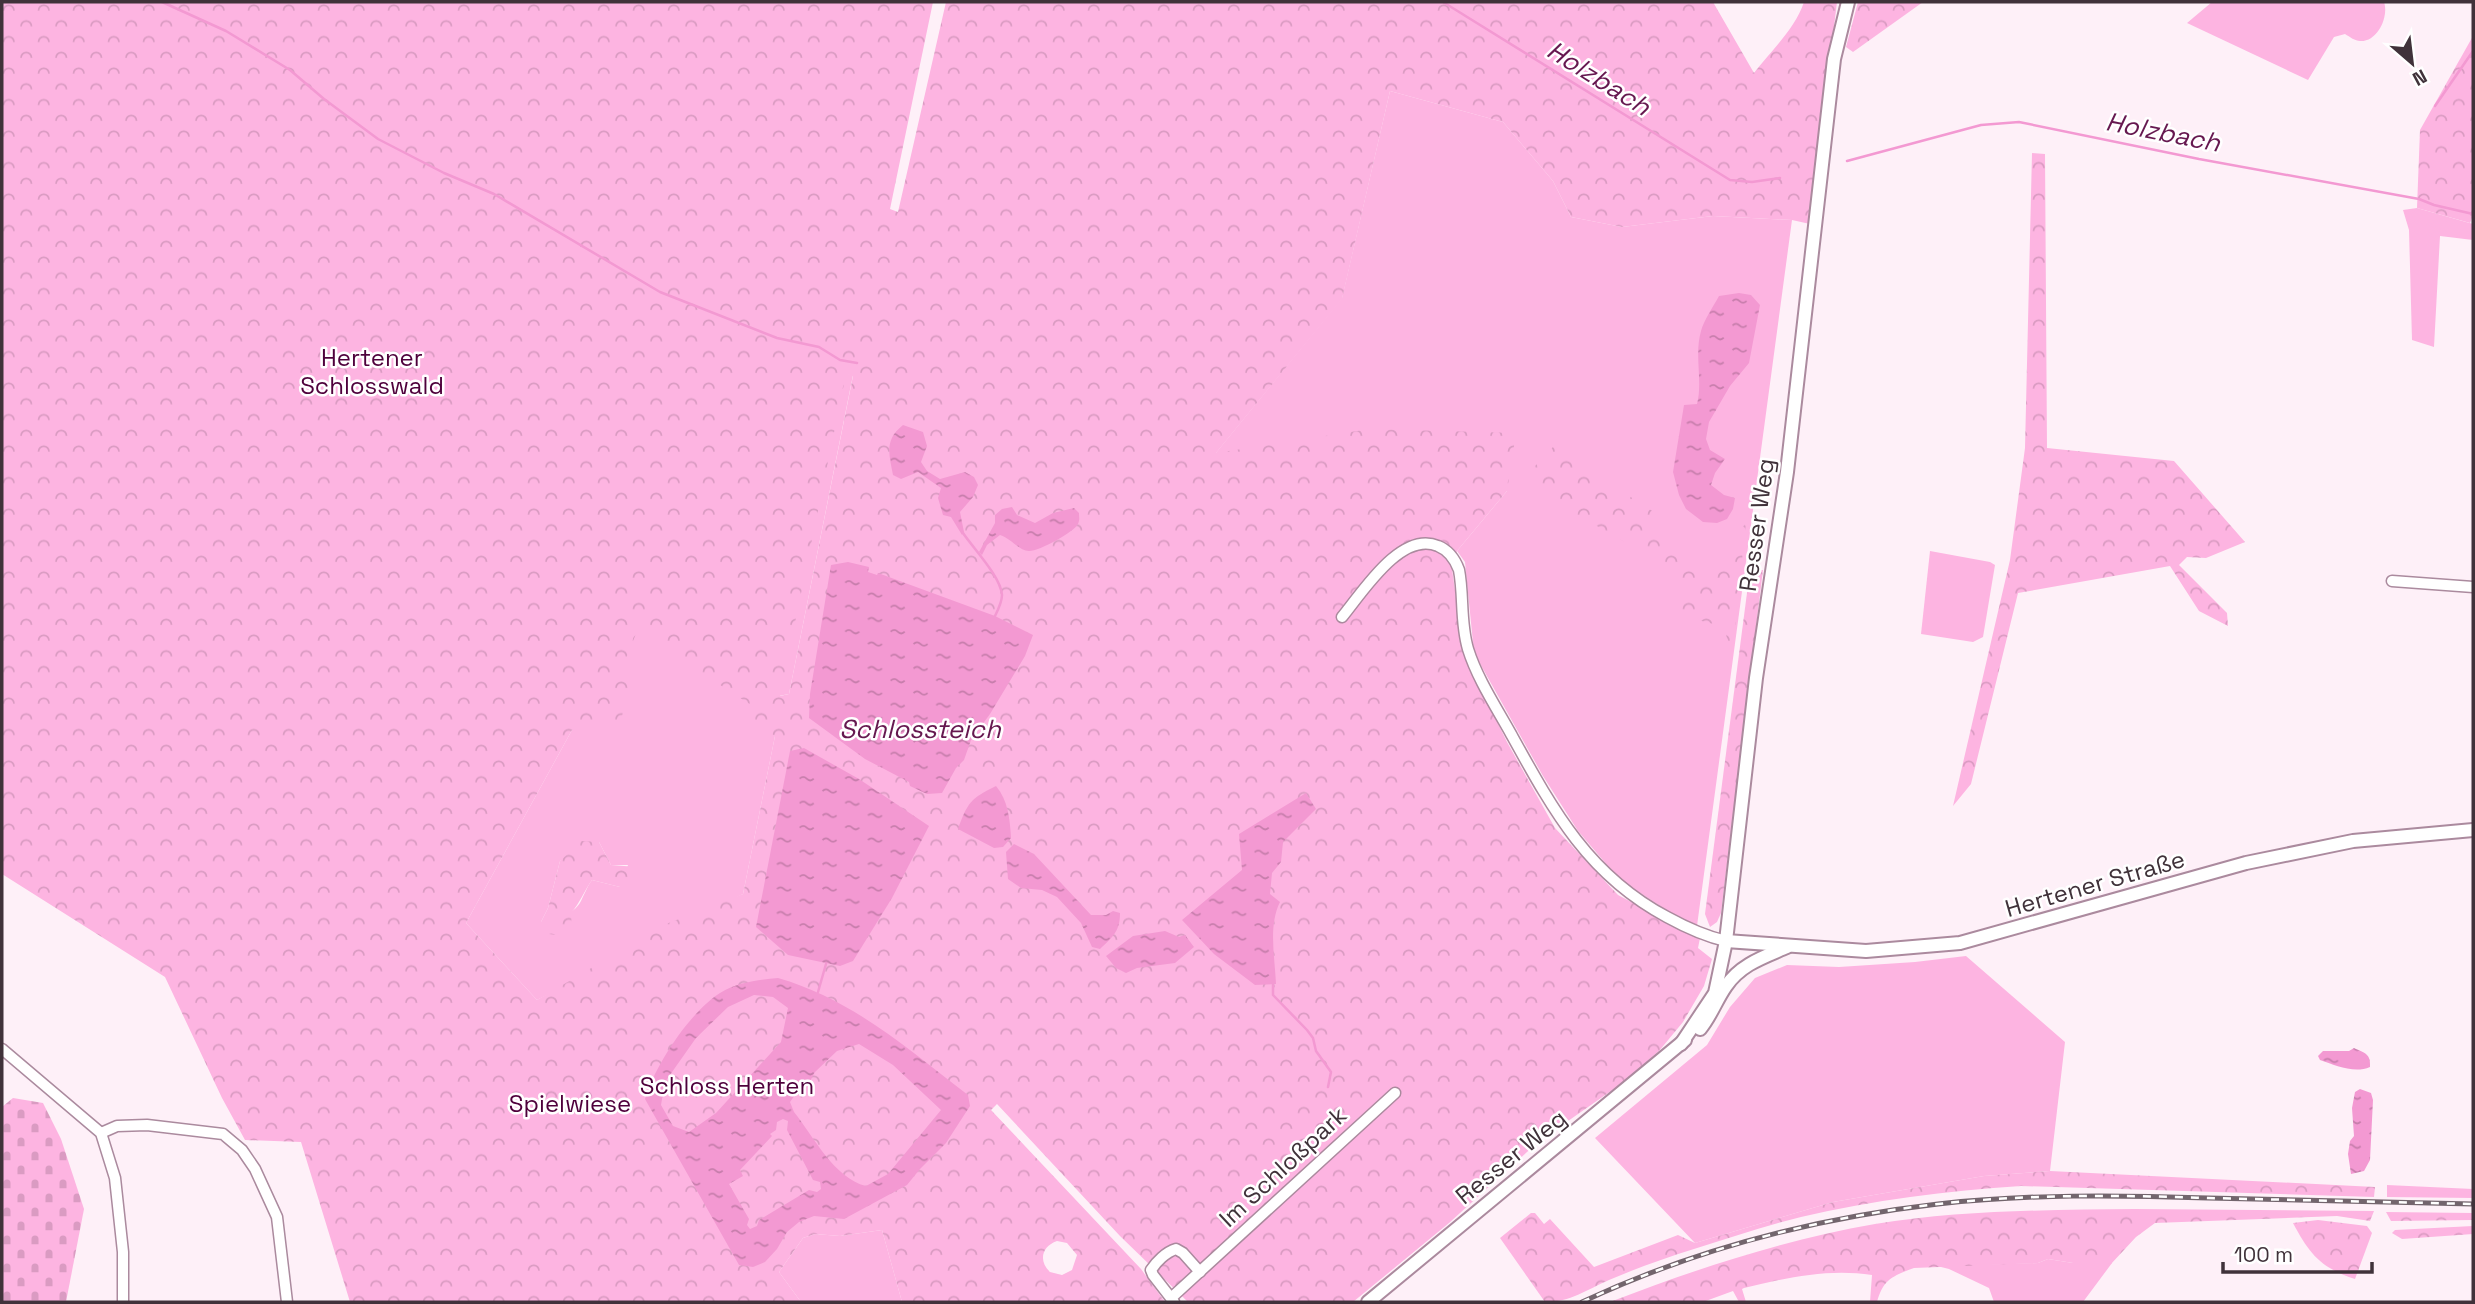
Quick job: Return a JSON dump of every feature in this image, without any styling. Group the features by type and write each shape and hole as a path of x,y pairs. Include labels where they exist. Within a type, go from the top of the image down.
{"main road":[{"name":"Resser Weg","path":"1681,1044 1715,993 1726,941 1756,678 1787,472 1825,127 1834,59 1848,2"},
{"name":"Hertener Straße","path":"1726,941 1866,951 1960,943 2246,863 2353,841 2473,830"},
{"name":"Resser Weg","path":"1368,1302 1701,1028 1715,1008 1725,986 1741,968 1791,945"}],"street":[{"path":"1342,617 1387,562 1400,551 1416,544 1428,543 1446,550 1457,562 1462,621 1468,652 1562,823 1599,868 1634,897 1699,934 1726,941"},
{"path":"2392,582 2473,587"},
{"path":"2,1049 102,1133 116,1178 123,1302"},
{"name":"Im Schloßpark","path":"1200,1272 1176,1249 1152,1270 1173,1300 1395,1093"},
{"path":"102,1133 117,1126 147,1125 223,1134 243,1150 255,1169 277,1217 287,1302"}],"green space":[{"path":"2,2 933,2 890,209 898,212 946,2 1713,2 1754,73 1789,31 1804,2 1837,2 1810,224 1792,220 1713,216 1622,227 1571,217 1553,181 1503,122 1390,91 1342,299 1216,453 1370,429 1516,433 1507,491 1457,551 1452,569 1464,654 1507,742 1555,828 1618,895 1700,938 1698,948 1712,959 1704,986 1683,1022 1659,1051 1621,1084 1538,1142 1449,1223 1353,1302 1188,1302 1120,1236 997,1104 991,1110 1141,1269 1165,1302 902,1302 882,1230 840,1236 815,1234 803,1238 779,1272 801,1302 350,1302 301,1142 245,1140 222,1098 165,977 2,874","holes":["846,374 853,376 789,694 780,696","637,631 751,705 748,719 775,736 743,894 666,924 537,1000 466,923 572,730 621,719 630,690 624,664","1052,1243 1067,1243 1077,1255 1072,1270 1062,1275 1046,1268 1043,1254"]},
{"path":"1858,2 1923,2 1853,52 1846,47"},
{"path":"2212,2 2384,2 2385,14 2377,33 2366,40 2356,40 2345,34 2334,37 2308,80 2187,23"},
{"path":"2473,36 2473,215 2470,223 2417,208 2420,130"},
{"path":"1390,91 1503,122 1553,181 1571,217 1622,227 1713,216 1792,220 1697,926 1669,912 1619,879 1578,831 1543,776 1474,653 1465,562 1457,551 1507,491 1215,454 1342,298"},
{"path":"2032,153 2045,154 2047,448 2174,461 2245,542 2206,558 2187,557 2179,565 2227,613 2228,626 2199,611 2170,566 2018,593 1971,784 1953,806 2010,560 2025,448"},
{"name":"Hertener Schlosswald","path":"2,203 853,375 789,694 753,701 775,736 743,894 537,1000 466,923 572,730 598,652","holes":["599,842 611,865 628,865 620,887 592,880 578,906 564,916 541,922 548,908 560,861"]},
{"path":"2417,208 2473,224 2473,240 2440,236 2434,347 2412,340 2409,230 2403,210"},
{"path":"1553,447 1657,514 1666,546 1689,559 1718,569 1746,522 1731,665 1725,627 1698,620 1679,610 1679,586 1674,570 1520,482"},
{"path":"1930,551 1995,565 1983,637 1973,642 1921,634"},
{"path":"1750,570 1763,570 1721,913 1717,922 1710,927 1705,914"},
{"path":"581,841 599,842 611,865 637,867 639,880 633,888 592,880 571,913 572,933 564,936 549,934 541,922 548,908 560,861"},
{"path":"1966,956 2065,1042 2050,1171 1984,1176 1833,1202 1695,1243 1595,1138 1707,1045 1730,1007 1755,978 1787,965 1839,967"},
{"path":"13,1098 43,1103 61,1139 84,1209 66,1302 2,1302 2,1107"},
{"path":"2050,1171 2375,1187 2374,1197 2021,1186 1910,1197 1828,1211 1761,1228 1662,1260 1578,1295 1545,1302 1500,1238 1531,1213 1535,1213 1544,1224 1550,1219 1594,1267 1678,1235 1695,1243 1833,1202 1984,1176"},
{"path":"2387,1185 2473,1189 2473,1198 2387,1197"},
{"path":"2135,1209 2374,1211 2370,1221 2337,1216 2155,1223 2136,1237 2111,1264 2048,1259 2038,1263 1914,1268 1890,1280 1882,1289 1877,1302 1870,1302 1872,1275 1823,1273 1744,1288 1742,1289 1746,1302 1739,1302 1733,1291 1703,1302 1610,1302 1740,1257 1807,1238 1875,1224 1972,1213"},
{"path":"2386,1212 2473,1213 2473,1220 2391,1221"},
{"path":"2318,1220 2367,1226 2372,1233 2355,1279 2333,1270 2318,1259 2305,1244 2293,1223"},
{"path":"2473,1226 2473,1234 2402,1239 2392,1233 2395,1230"},
{"path":"882,1230 902,1302 801,1302 779,1272 803,1238 815,1234 840,1236"},
{"path":"2048,1259 2073,1263 2112,1263 2083,1302 1994,1302 1989,1288 1937,1266 2038,1263"}],"water":[{"path":"1739,293 1751,295 1760,305 1749,363 1730,386 1709,422 1706,439 1710,450 1725,459 1715,473 1711,485 1724,495 1735,498 1727,519 1717,523 1703,522 1686,509 1673,472 1684,405 1697,404 1699,395 1698,349 1702,327 1719,296"},
{"path":"903,425 923,432 927,446 921,462 927,471 940,479 965,472 974,477 978,485 973,497 960,512 964,532 962,535 951,517 943,515 938,498 941,488 918,472 901,479 893,475 890,442"},
{"path":"1012,507 1017,515 1035,523 1053,513 1074,508 1079,513 1079,521 1064,536 1029,551 1000,535 987,545 982,555 979,552 995,523 995,515 1002,509"},
{"name":"Schlossteich","path":"848,562 869,567 868,572 878,573 995,616 1033,635 1025,656 971,740 964,760 956,768 942,793 927,794 910,786 909,782 865,759 809,718 810,694 831,565"},
{"name":"Schlossteich","path":"804,748 859,779 929,826 892,898 853,961 840,966 788,955 756,927 790,751"},
{"path":"996,786 1006,804 1011,838 1003,847 994,848 958,829 971,802"},
{"path":"1306,793 1316,809 1283,842 1281,862 1272,873 1270,894 1280,902 1273,932 1276,984 1255,985 1214,954 1182,920 1242,870 1239,834"},
{"path":"1014,844 1034,854 1091,915 1106,915 1113,911 1120,913 1119,925 1109,941 1100,949 1092,947 1081,923 1057,897 1042,890 1021,888 1008,879 1006,852"},
{"path":"1165,931 1179,937 1185,935 1194,947 1175,963 1137,968 1126,973 1116,968 1106,956 1133,936"},
{"path":"778,978 830,999 878,1027 968,1095 970,1106 946,1143 907,1185 844,1219 814,1216 799,1222 787,1232 765,1262 753,1267 739,1265 645,1099 675,1040 709,1002 734,986","holes":["754,995 773,997 788,1008 781,1042 716,1113 689,1132 673,1126 661,1105 665,1082 696,1038 728,1007","859,1044 893,1065 941,1110 888,1174 866,1186 855,1182 834,1166 794,1112 790,1102 802,1085 810,1081 815,1072 837,1051","783,1119 788,1121 787,1130 813,1180 820,1182 821,1189 817,1192 809,1190 759,1220 757,1226 750,1229 747,1225 749,1219 729,1184 743,1176 740,1170 772,1136 770,1134 776,1130 777,1122"]},
{"path":"2354,1048 2368,1057 2370,1067 2358,1070 2345,1068 2320,1060 2318,1056 2323,1051 2349,1051"},
{"path":"2360,1089 2371,1093 2373,1100 2370,1160 2364,1171 2351,1174 2348,1154 2350,1141 2354,1136 2352,1108 2355,1092"}],"waterway":[{"path":"162,2 226,31 290,70 378,139 444,173 494,194 660,292 777,338 819,347 840,360 857,363"},
{"name":"Holzbach","path":"1443,2 1730,180 1752,182 1780,178"},
{"path":"2435,106 2473,51"},
{"name":"Holzbach","path":"1847,161 1981,125 2019,122 2199,159 2419,199 2473,214"},
{"path":"963,533 997,580 1002,595 995,616"},
{"path":"818,992 826,964"},
{"path":"1273,985 1273,995 1313,1038 1316,1051 1331,1072 1328,1087"}],"railway":[{"path":"1582,1302 1667,1267 1756,1239 1847,1218 1938,1204 2006,1198 2107,1196 2473,1204"}],"park label":[{"name":"Schloss Herten","path":"727,1086"},
{"name":"Spielwiese","path":"570,1104"}]}
